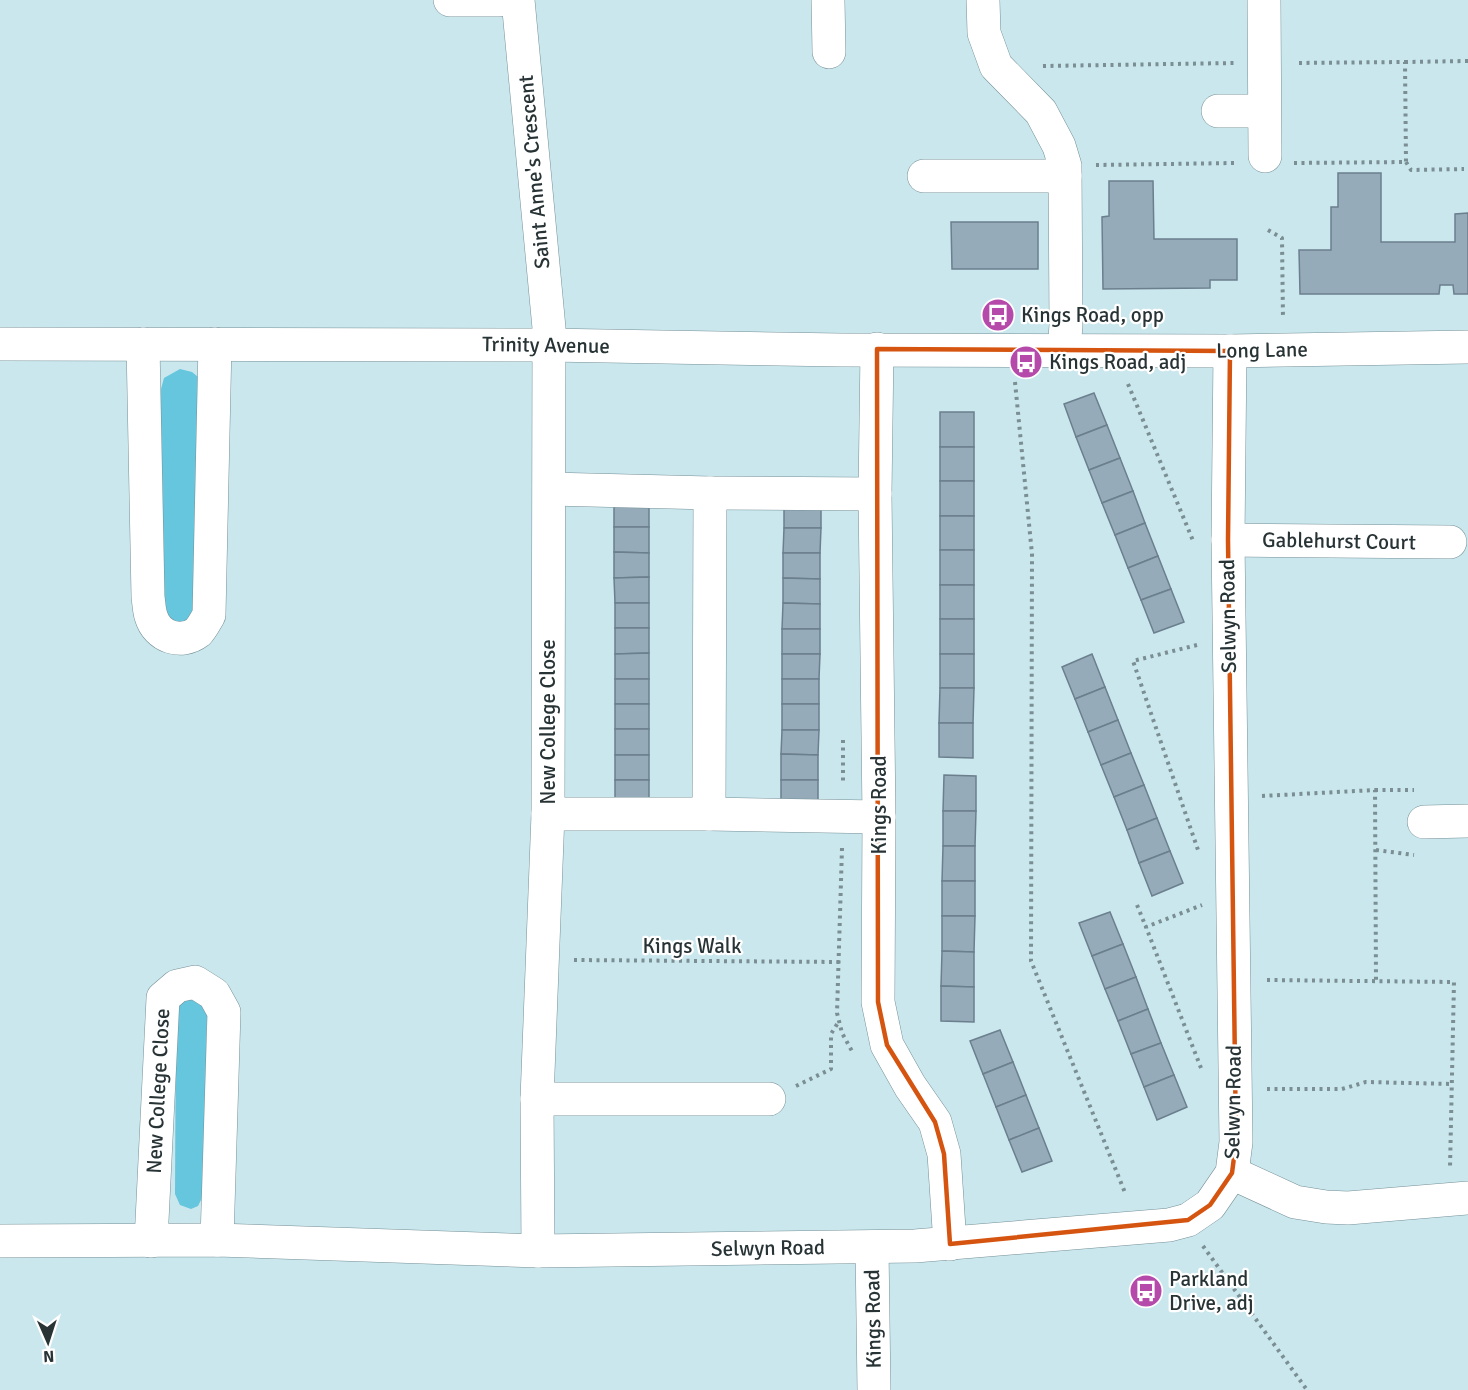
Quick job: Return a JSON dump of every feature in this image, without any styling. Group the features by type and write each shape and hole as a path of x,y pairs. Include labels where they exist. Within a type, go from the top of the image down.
{"street":[{"path":"450,0 499,0"},
{"name":"Saint Anne's Crescent","path":"518,0 549,328 548,345"},
{"path":"828,0 830,52"},
{"path":"983,0 984,33 996,66 1041,112 1059,146 1065,171 1066,325 1064,350"},
{"path":"1264,0 1265,156"},
{"path":"1218,111 1264,111"},
{"path":"924,176 1065,171"},
{"name":"Trinity Avenue","path":"0,344 548,345 877,349"},
{"path":"143,344 148,597 151,617 159,630 168,637 182,639 198,631 209,615 215,344"},
{"name":"New College Close","path":"538,1251 537,1098 548,814 550,489 548,345"},
{"name":"Long Lane","path":"877,349 1230,351 1468,347"},
{"name":"Kings Road","path":"877,349 875,494 879,817 878,1002 887,1045 910,1086 935,1122 944,1154 950,1244"},
{"name":"Selwyn Road","path":"538,1251 950,1244 1169,1225 1188,1220 1210,1205 1232,1173 1236,1142 1228,540 1230,351"},
{"path":"550,489 875,494"},
{"path":"709,814 710,493"},
{"name":"Gablehurst Court","path":"1228,540 1450,542"},
{"path":"548,814 879,817"},
{"path":"1424,822 1468,821"},
{"name":"New College Close","path":"151,1241 163,998 177,986 195,982 214,994 224,1012 217,1240"},
{"path":"537,1098 769,1099"},
{"path":"1232,1173 1295,1202 1326,1207 1348,1208 1459,1198"},
{"path":"0,1241 217,1240 538,1251"},
{"name":"Kings Road","path":"872,1247 874,1390"}],"path":[{"path":"996,66 1468,61"},
{"path":"1405,62 1406,162 1411,170 1464,169"},
{"path":"1065,171 1249,163 1265,156 1285,164 1406,162"},
{"path":"1268,230 1282,238 1282,350"},
{"path":"1014,349 1015,385 1032,554 1031,961 1128,1202"},
{"path":"1125,377 1197,549"},
{"path":"1199,644 1133,661 1201,860"},
{"path":"1230,797 1375,790 1376,981"},
{"path":"1376,850 1419,855"},
{"path":"1146,927 1209,903"},
{"path":"1137,905 1201,1068"},
{"name":"Kings Walk","path":"544,959 840,962"},
{"path":"1234,979 1454,982 1452,1084 1459,1198"},
{"path":"769,1099 831,1069 831,1034 839,1021"},
{"path":"1235,1089 1342,1089 1366,1082 1452,1084"},
{"path":"1188,1220 1200,1243 1307,1390"}],"highlighted area":[{"path":"877,349 1230,351 1228,540 1236,1142 1232,1173 1210,1205 1188,1220 950,1244 944,1154 935,1122 887,1045 878,1002"}],"shaded area":[{"path":"180,369 192,372 198,377 194,618 174,625 160,614 161,389 164,378"},
{"path":"199,998 207,1015 204,1194 198,1206 191,1209 180,1205 175,1194 176,1007 182,999"}],"building":[{"path":"1338,173 1381,173 1381,242 1455,242 1455,214 1468,213 1468,294 1454,294 1453,285 1440,285 1439,294 1300,294 1299,250 1331,250 1331,207 1338,207"},
{"path":"1109,181 1153,181 1154,239 1237,239 1237,280 1210,280 1210,288 1103,289 1102,217 1109,216"},
{"path":"951,222 1038,222 1038,269 952,269"},
{"path":"1094,393 1107,425 1076,437 1064,404"},
{"path":"940,412 974,412 974,447 940,447"},
{"path":"1107,425 1120,458 1089,470 1076,437"},
{"path":"940,447 974,447 974,481 940,481"},
{"path":"1120,458 1133,491 1102,503 1089,470"},
{"path":"940,481 974,481 974,516 940,516"},
{"path":"1133,491 1145,523 1115,535 1102,503"},
{"path":"614,502 649,502 649,527 614,527"},
{"path":"784,503 821,503 821,528 784,528"},
{"path":"940,516 974,516 974,550 940,550"},
{"path":"1145,523 1158,556 1128,568 1115,535"},
{"path":"614,527 649,527 649,553 614,552"},
{"path":"784,528 821,528 820,553 783,553"},
{"path":"940,550 974,550 974,585 940,585"},
{"path":"614,552 649,553 649,577 614,578"},
{"path":"783,553 820,553 820,579 783,578"},
{"path":"1158,556 1171,589 1141,600 1128,568"},
{"path":"649,577 649,603 615,603 614,578"},
{"path":"783,578 820,579 820,604 783,603"},
{"path":"940,585 974,585 974,619 940,619"},
{"path":"1171,589 1184,622 1154,633 1141,600"},
{"path":"615,603 649,603 649,628 615,628"},
{"path":"783,603 820,604 820,629 782,629"},
{"path":"940,619 974,619 974,654 940,654"},
{"path":"615,628 649,628 649,653 615,654"},
{"path":"782,629 820,629 820,654 782,654"},
{"path":"649,653 649,679 615,679 615,654"},
{"path":"782,654 820,654 819,679 782,679"},
{"path":"940,654 974,654 974,688 940,688"},
{"path":"1092,654 1105,687 1075,699 1062,667"},
{"path":"615,679 649,679 649,704 615,704"},
{"path":"782,679 819,679 819,704 782,704"},
{"path":"1105,687 1118,720 1088,732 1075,699"},
{"path":"940,688 974,688 973,723 939,723"},
{"path":"615,704 649,704 649,729 615,729"},
{"path":"782,704 819,704 819,730 782,730"},
{"path":"1118,720 1131,753 1101,765 1088,732"},
{"path":"939,723 973,723 973,758 939,757"},
{"path":"615,729 649,729 649,755 615,755"},
{"path":"782,730 819,730 818,755 781,754"},
{"path":"1131,753 1144,785 1114,797 1101,765"},
{"path":"781,754 818,755 818,780 781,780"},
{"path":"615,755 649,755 649,780 615,780"},
{"path":"944,775 976,776 976,811 943,811"},
{"path":"615,780 649,780 649,805 615,805"},
{"path":"781,780 818,780 818,806 781,805"},
{"path":"1144,785 1157,818 1127,830 1114,797"},
{"path":"943,811 976,811 975,846 943,846"},
{"path":"1157,818 1170,851 1139,863 1127,830"},
{"path":"943,846 975,846 975,881 942,881"},
{"path":"1170,851 1183,883 1152,896 1139,863"},
{"path":"942,881 975,881 975,916 942,916"},
{"path":"1110,912 1123,944 1092,956 1079,923"},
{"path":"942,916 975,916 974,952 942,951"},
{"path":"1123,944 1136,977 1105,989 1092,956"},
{"path":"942,951 974,952 974,987 941,986"},
{"path":"1136,977 1148,1009 1118,1021 1105,989"},
{"path":"941,986 974,987 974,1022 941,1021"},
{"path":"1148,1009 1161,1043 1131,1054 1118,1021"},
{"path":"1000,1030 1013,1062 983,1074 970,1041"},
{"path":"1161,1043 1174,1075 1144,1087 1131,1054"},
{"path":"1013,1062 1026,1095 996,1107 983,1074"},
{"path":"1174,1075 1187,1107 1157,1120 1144,1087"},
{"path":"1026,1095 1039,1128 1009,1140 996,1107"},
{"path":"1039,1128 1052,1161 1022,1172 1009,1140"}],"place":[{"name":"Kings Road, opp","path":"998,315"},
{"name":"Kings Road, adj","path":"1026,362"},
{"name":"Parkland Drive, adj","path":"1146,1291"}]}
